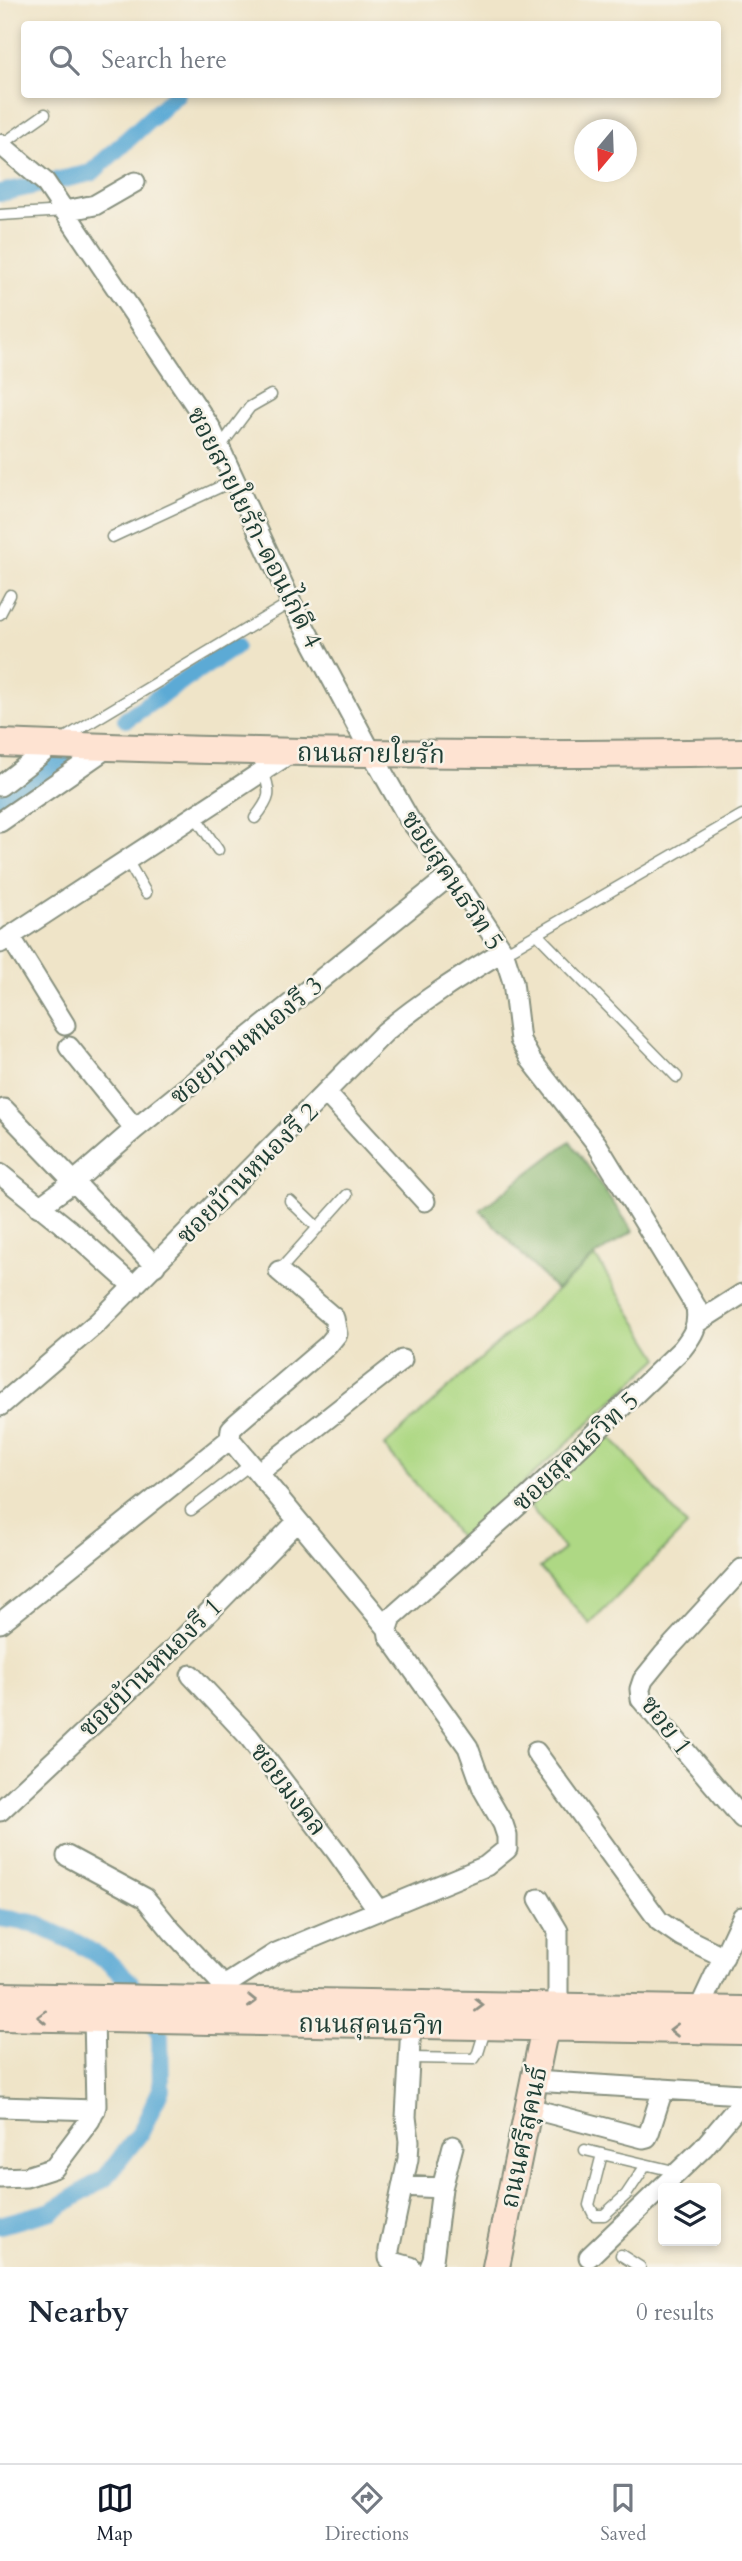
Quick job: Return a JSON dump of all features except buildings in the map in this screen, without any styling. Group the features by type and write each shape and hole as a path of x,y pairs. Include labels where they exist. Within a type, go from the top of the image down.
{"main road":[{"name":"ถนนสายใยรัก","path":"0,743 292,752 553,756 742,752"},
{"name":"ถนนสุคนธวิท","path":"161,2010 220,1993 550,2014 741,2014"},
{"name":"ถนนสุคนธวิท","path":"0,1996 129,2009 411,2025 486,2026 550,2014 698,2009 741,2014"},
{"name":"ถนนสุคนธวิท","path":"0,2017 94,2018 129,2009"},
{"name":"ถนนศรีสุคนธ์","path":"496,2267 550,2014"}],"street":[{"name":"ซอยสายใยรัก-ดอนไก่ดี 4","path":"1,144 48,187 211,427 291,602 371,752"},
{"path":"65,211 101,202 135,182"},
{"path":"0,786 53,745"},
{"path":"0,822 110,746"},
{"path":"65,1025 5,939 292,752"},
{"name":"ซอยสุคนธวิท 5","path":"371,752 409,819 452,874 503,951 513,982 520,1040 531,1060 596,1143 696,1307 698,1322 694,1335 682,1349 530,1495 392,1618 388,1629"},
{"name":"ซอยบ้านหนองรี 3","path":"39,1207 75,1181 135,1129 452,874"},
{"name":"ซอยบ้านหนองรี 2","path":"0,1406 98,1322 385,1032 415,1007 503,951"},
{"path":"69,1047 135,1129"},
{"path":"326,1093 425,1201"},
{"path":"4,1109 155,1266"},
{"path":"0,1174 77,1236 134,1287"},
{"path":"0,1622 230,1439 232,1429 237,1423 328,1345 337,1334 334,1318 279,1271"},
{"path":"698,1322 742,1294"},
{"path":"255,1469 402,1360"},
{"path":"66,1856 145,1898 220,1993 276,1954 486,1866 507,1849 507,1836 483,1788 468,1747 389,1636 388,1629 230,1439"},
{"name":"ซอยบ้านหนองรี 1","path":"0,1811 168,1654 298,1521"},
{"name":"ซอย 1","path":"742,1569 664,1654 640,1689 641,1699 742,1818"},
{"name":"ซอยมงคล","path":"191,1675 249,1737 336,1851 377,1910"},
{"path":"537,1752 659,1922 724,1957"},
{"path":"539,1899 558,1931 550,2014"},
{"path":"698,2009 742,1917"},
{"path":"0,2178 26,2178 54,2168 74,2144 95,2110 94,2018"},
{"path":"411,2025 406,2117 409,2150 388,2250 389,2258 393,2262 411,2267"},
{"path":"534,2081 663,2089 741,2103"},
{"path":"529,2108 643,2138 649,2133 663,2089"},
{"path":"589,2257 703,2148 741,2103"},
{"path":"0,2107 95,2110"},
{"path":"430,2267 442,2188 453,2146"},
{"path":"402,2186 442,2188"}],"lane":[{"path":"1,144 45,114"},
{"path":"0,215 65,211"},
{"path":"220,447 250,407 271,395"},
{"path":"113,537 235,480"},
{"path":"0,614 10,595"},
{"path":"53,745 291,602"},
{"path":"255,818 266,803 270,791 263,771"},
{"path":"503,951 742,815"},
{"path":"195,816 218,850"},
{"path":"127,860 146,893"},
{"path":"537,934 677,1077"},
{"path":"279,1271 347,1195"},
{"path":"290,1201 318,1228"},
{"path":"191,1510 255,1469"},
{"path":"409,2058 474,2059 486,2026"},
{"path":"585,2150 678,2172"},
{"path":"602,2154 589,2204 594,2215 604,2215 626,2195 646,2165"},
{"path":"621,2255 640,2267"}],"green space":[{"path":"570,1141 633,1231 595,1256 556,1290 480,1210"},
{"path":"595,1256 659,1358 462,1540 384,1446"},
{"path":"607,1432 687,1526 590,1624 540,1568 564,1549 530,1506"}],"waterway":[{"path":"0,193 91,173 173,98"},
{"path":"126,719 235,646"},
{"path":"0,803 63,759"},
{"path":"0,1918 33,1923 75,1942 106,1960 129,1981 160,2035 161,2089 141,2132 105,2178 52,2211 0,2225"}]}
